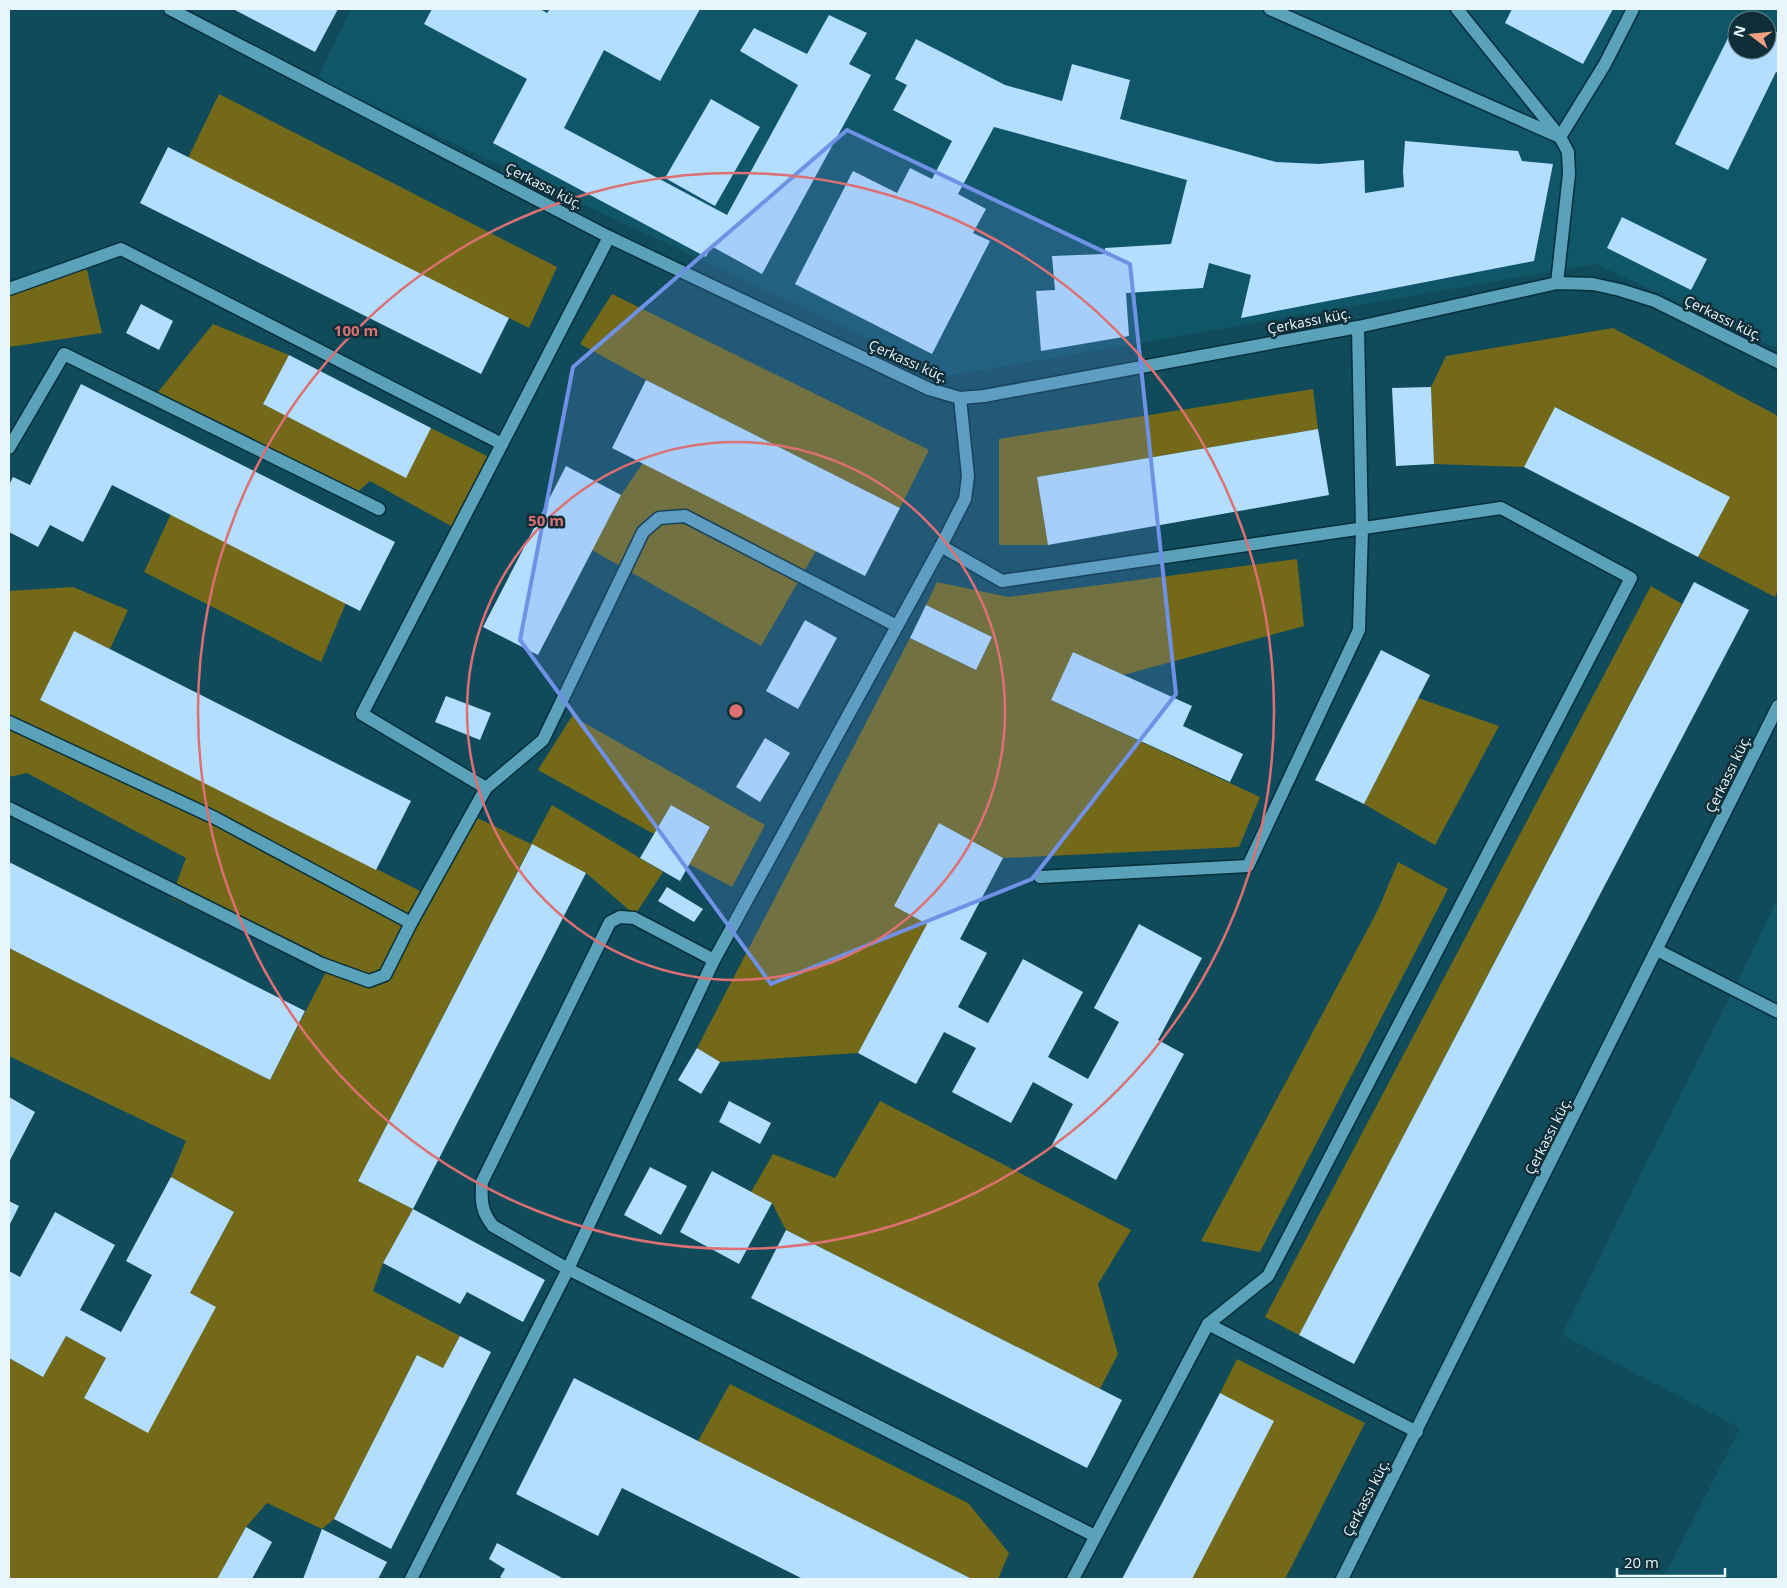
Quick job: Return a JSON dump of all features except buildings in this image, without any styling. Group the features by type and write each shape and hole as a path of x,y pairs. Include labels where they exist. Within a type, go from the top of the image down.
{"street":[{"name":"Çerkassı küç.","path":"170,9 609,237 929,389 960,398 984,396 1358,327 1557,283 1593,284 1655,301 1778,362"},
{"path":"1270,9 1560,136"},
{"path":"1457,9 1560,136 1568,152 1569,174 1557,283"},
{"path":"1560,136 1605,64 1633,9"},
{"path":"486,788 362,714 609,237"},
{"path":"9,289 121,249 502,444"},
{"path":"1040,876 1248,866 1359,630 1362,528 1358,327"},
{"path":"9,448 64,354 378,509"},
{"path":"411,1579 568,1269 714,960 942,546 965,499 968,476 960,398"},
{"path":"942,546 1002,581 1501,508 1631,578 1268,1276 1208,1324 1074,1579"},
{"path":"9,808 322,964 368,982 385,975 411,923 486,788 544,740 643,532 659,518 685,516 897,626"},
{"name":"Çerkassı küç.","path":"1342,1579 1658,950 1778,706"},
{"path":"9,722 215,818 411,923"},
{"path":"714,960 634,918 620,917 610,922 482,1182 481,1200 485,1216 493,1226 568,1269 1096,1536"},
{"path":"1658,950 1778,1012"},
{"path":"1208,1324 1417,1432"}],"highlighted area":[{"path":"847,130 1130,264 1176,694 1032,879 771,984 520,640 573,367"}],"shaded area":[{"path":"351,9 1778,9 1778,349 1596,264 948,376 317,79"},
{"path":"219,94 557,267 529,328 188,158"},
{"path":"85,262 102,333 9,347 9,289"},
{"path":"612,294 929,450 900,508 646,380 580,344"},
{"path":"213,324 289,355 263,404 406,477 431,428 493,459 458,530 370,481 353,496 153,398"},
{"path":"1613,328 1778,416 1778,590 1775,597 1698,557 1729,497 1556,407 1524,467 1434,464 1431,387 1446,356"},
{"path":"1313,389 1318,429 1037,477 1048,545 999,545 999,439"},
{"path":"643,463 816,551 761,646 592,550 621,495"},
{"path":"171,514 346,603 321,662 144,572"},
{"path":"1297,559 1304,626 1123,675 1073,652 1051,700 1260,797 1239,847 1003,858 939,823 927,924 858,1053 720,1062 697,1048 910,638 976,670 992,637 926,605 937,582 1008,597"},
{"path":"1651,586 1682,604 1299,1335 1265,1317"},
{"path":"73,587 128,610 110,649 74,632 40,700 428,895 471,815 531,844 552,805 663,872 635,915 586,873 531,845 358,1181 413,1209 383,1263 373,1291 460,1336 443,1368 417,1355 334,1519 322,1529 267,1503 246,1527 217,1579 9,1579 9,1358 43,1377 66,1336 106,1358 84,1398 215,1307 190,1293 234,1212 171,1177 186,1141 9,1056 9,948 270,1080 327,970 171,898 186,858 27,773 9,777 9,591"},
{"path":"1418,698 1499,726 1435,845 1364,804"},
{"path":"572,716 765,825 732,887 689,864 710,827 671,805 654,834 538,770"},
{"path":"1398,862 1448,889 1260,1252 1201,1241 1378,910"},
{"path":"1778,898 1778,1579 1663,1579 1740,1428 1562,1335"},
{"path":"880,1101 1131,1230 1098,1284 1118,1354 1100,1389 786,1230 772,1203 751,1192 773,1154 835,1178"},
{"path":"1237,1359 1365,1423 1285,1579 1184,1579 1266,1417 1220,1393"},
{"path":"730,1384 968,1503 1009,1553 998,1579 972,1579 698,1441"}]}
